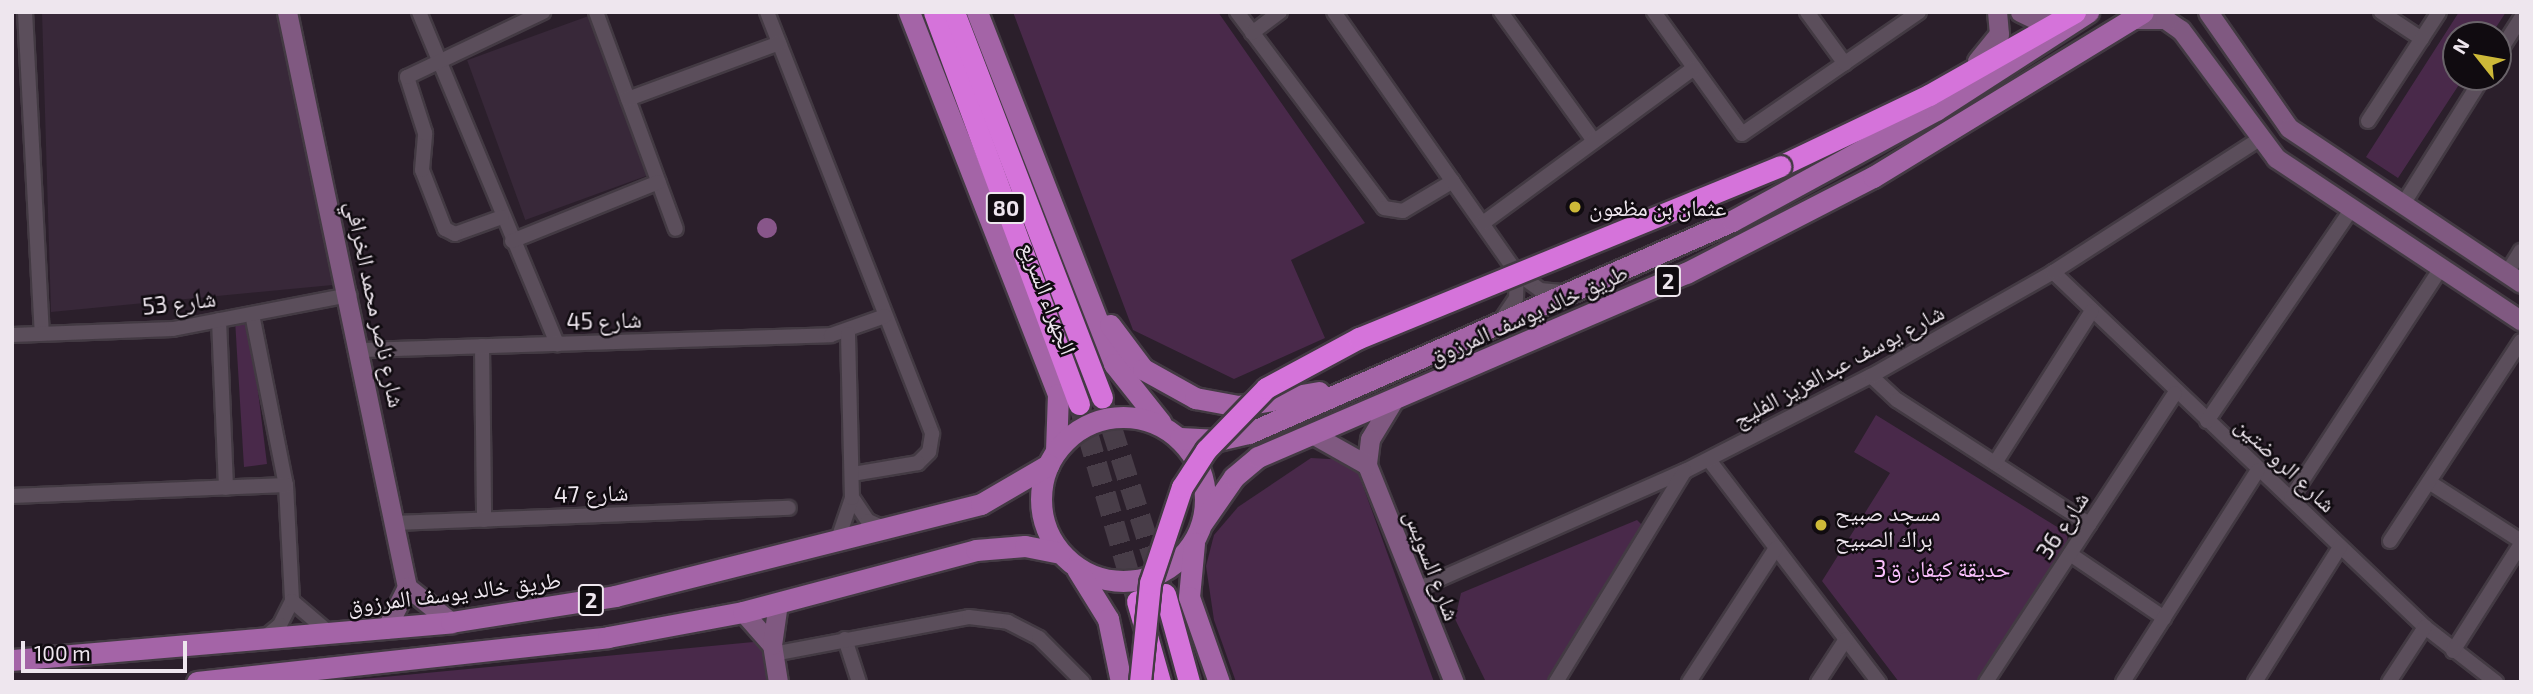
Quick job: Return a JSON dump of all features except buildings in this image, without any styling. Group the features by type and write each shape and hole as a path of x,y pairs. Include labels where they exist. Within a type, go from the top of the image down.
{"highway":[{"name":"الجهراء السريع","path":"934,12 1079,404"},
{"name":"الجهراء السريع","path":"954,12 1102,398"},
{"path":"1140,682 1145,606 1171,513 1206,450 1266,388 1359,338 1780,166 1929,95 2069,16"},
{"path":"1165,594 1189,682"},
{"path":"1137,601 1160,682"}],"main road":[{"name":"الجهراء السريع","path":"909,12 1058,394 1052,458"},
{"name":"الجهراء السريع","path":"977,12 1114,364 1172,433"},
{"name":"طريق خالد يوسف المرزوق","path":"1172,433 1242,436 1584,288 1813,178 1936,110 2088,12"},
{"name":"طريق خالد يوسف المرزوق","path":"1198,532 1246,465 1686,273 1873,177 2138,15"},
{"path":"1686,273 1675,270 1675,260 1754,220 1813,178"},
{"path":"1071,251 1123,347 1149,374 1184,394 1230,405 1261,404 1385,375"},
{"path":"1121,682 1108,619 1067,559 1041,501 1052,458 1081,427 1114,416 1172,433 1205,486 1189,597 1219,682"},
{"name":"طريق خالد يوسف المرزوق","path":"12,660 258,642 386,629 615,597 834,546 981,504 1052,458"},
{"path":"1067,559 1116,581 1139,580 1180,559 1198,532"},
{"name":"2","path":"197,682 608,637 743,612 1003,545 1067,559"}],"street":[{"path":"25,12 43,334"},
{"name":"شارع ناصر محمد الخرافي","path":"287,12 295,22 407,587"},
{"path":"419,12 512,241 558,344"},
{"path":"502,217 452,234 426,183 425,133 407,77 437,58 543,12"},
{"path":"596,12 676,229"},
{"path":"767,12 885,316 931,445 918,463 852,474"},
{"path":"1237,12 1384,208 1403,211 1454,181"},
{"path":"1252,33 1280,12"},
{"path":"1334,12 1517,274 1546,292 1584,288"},
{"path":"1501,12 1594,141"},
{"path":"1654,12 1742,134 1919,12"},
{"path":"1807,12 1845,64"},
{"path":"1929,95 1993,48 1997,12"},
{"path":"2020,12 2037,20 2069,16"},
{"path":"2208,12 2276,115 2314,148 2514,278 2521,251"},
{"path":"2381,12 2422,39"},
{"path":"2368,121 2439,12"},
{"path":"2138,15 2172,23 2258,140 2297,173 2350,211 2521,321"},
{"path":"2515,39 2521,18"},
{"path":"628,99 779,43"},
{"path":"2204,64 2210,51 2231,48"},
{"path":"1483,222 1694,68"},
{"path":"2402,206 2474,91"},
{"name":"شارع يوسف عبدالعزيز الفليج","path":"1417,589 1709,460 1871,376 2053,272 2258,140"},
{"path":"2297,173 2311,164 2314,148"},
{"path":"2323,192 2324,174 2340,166"},
{"path":"512,241 659,182"},
{"path":"2207,421 2350,211"},
{"path":"2291,498 2441,269"},
{"name":"شارع الروضتين","path":"2053,272 2175,393 2291,498 2425,627 2496,682"},
{"path":"1487,331 1514,304 1517,274"},
{"name":"شارع 53","path":"12,335 173,330 350,295"},
{"path":"1995,463 2092,311"},
{"path":"252,314 286,485 292,601 280,625 258,642"},
{"path":"834,546 848,524 852,498 848,334 885,316"},
{"path":"219,320 226,488"},
{"name":"شارع 45","path":"362,350 848,334"},
{"path":"2390,541 2521,341"},
{"path":"482,346 484,520"},
{"path":"1871,376 1995,463 2089,524"},
{"name":"شارع 36","path":"1986,682 2175,393"},
{"path":"1312,435 1367,465 1370,439 1393,401"},
{"path":"1709,460 1879,682"},
{"name":"شارع السويس","path":"1367,465 1454,682"},
{"path":"2123,682 2258,470"},
{"path":"1556,682 1685,471"},
{"path":"2429,482 2521,542 2454,651"},
{"path":"12,496 286,485"},
{"path":"852,498 868,521 895,530"},
{"name":"شارع 47","path":"395,523 789,508"},
{"path":"2255,682 2340,547"},
{"path":"1689,682 1776,548"},
{"path":"2070,554 2164,618"},
{"path":"386,629 407,587 451,622"},
{"path":"292,601 310,623 337,633"},
{"path":"778,603 772,650 778,682"},
{"path":"743,612 772,650"},
{"path":"772,650 969,617 1008,622 1038,638 1083,682"},
{"path":"2389,682 2425,627"},
{"path":"845,639 859,682"},
{"path":"1818,682 1846,639"}],"shaded area":[{"path":"42,12 282,12 343,284 51,312"},
{"path":"594,14 652,174 525,220 467,60"},
{"path":"767,218 774,221 777,228 774,235 767,238 760,235 757,228 760,221"}],"green space":[{"path":"1013,12 1218,12 1365,223 1291,260 1325,338 1234,379 1133,330"},
{"path":"2459,12 2506,12 2500,21 2453,21"},
{"path":"2442,39 2442,91 2455,91 2398,178 2366,157"},
{"path":"249,318 267,464 244,467 235,320"},
{"name":"حديقة كيفان ق3","path":"1876,415 2067,533 2068,547 1980,682 1899,682 1822,581 1890,473 1854,452"},
{"path":"1311,458 1348,460 1359,475 1434,682 1236,682 1214,620 1206,566 1214,535 1238,507"},
{"path":"1637,520 1647,530 1552,682 1486,682 1455,619 1461,593"},
{"path":"765,641 767,682 331,682"}],"tunnel":[{"path":"1102,398 1165,594"},
{"path":"1079,404 1137,601"}],"place":[{"name":"عثمان بن مظعون","path":"1575,207"},
{"name":"مسجد صبيح براك الصبيح","path":"1821,525"}]}
